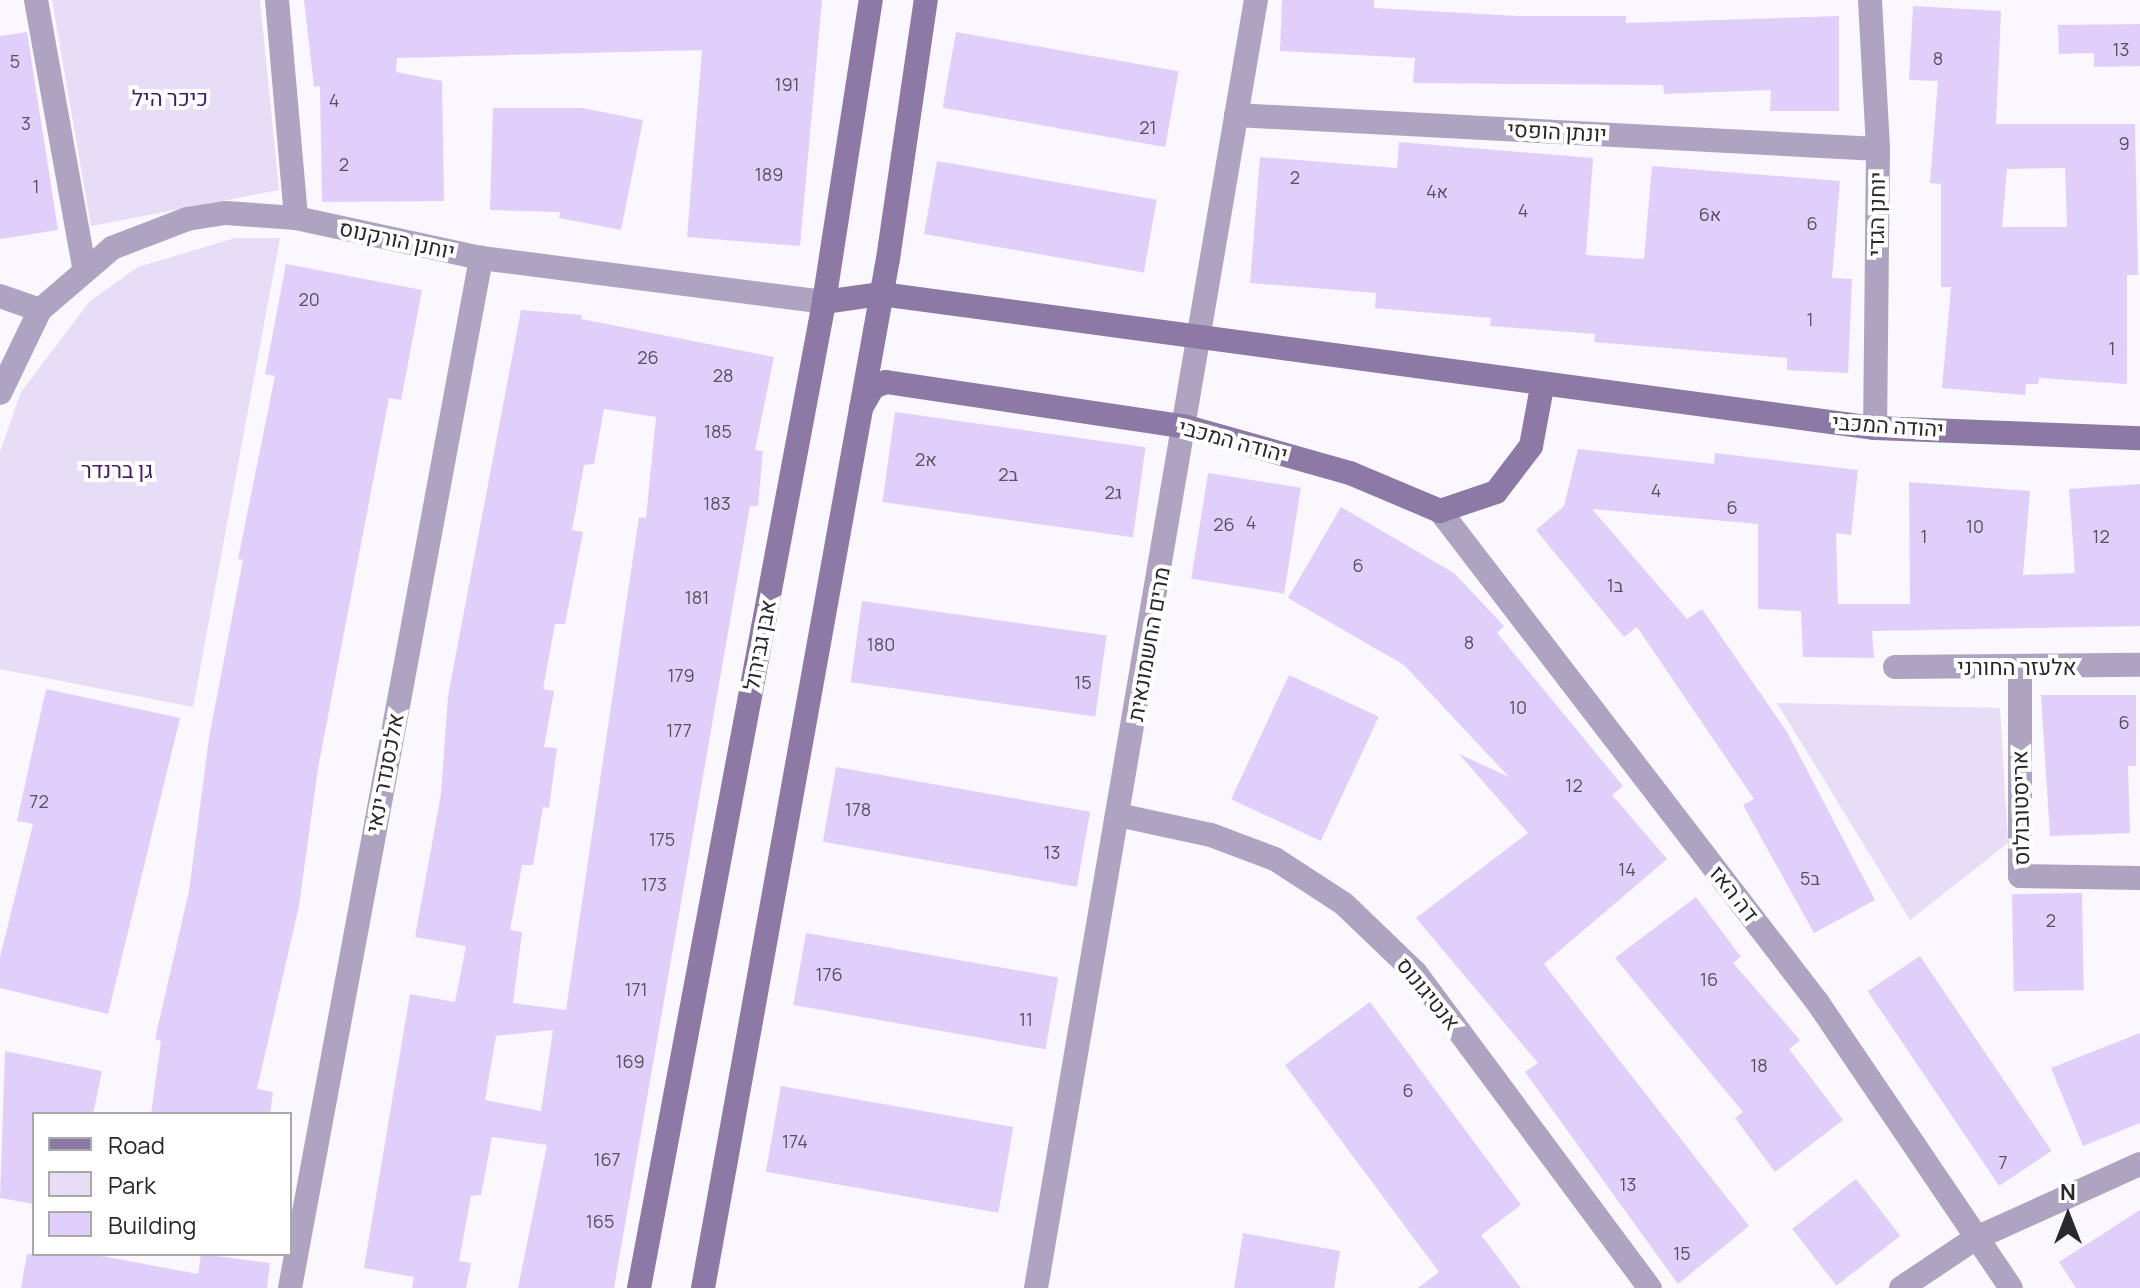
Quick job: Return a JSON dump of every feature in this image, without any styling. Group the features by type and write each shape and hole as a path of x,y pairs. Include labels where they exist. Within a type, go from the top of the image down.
{"main road":[{"name":"אבן גבירול","path":"639,1288 824,302 871,0"},
{"path":"703,1288 881,294 926,0"},
{"name":"יהודה המכבי","path":"824,302 881,294 1542,387 1875,428 2140,438"},
{"name":"יהודה המכבי","path":"858,414 868,392 886,382 1187,427 1350,473 1440,511"},
{"path":"1440,511 1496,492 1531,446 1542,387"}],"street":[{"path":"36,0 84,267"},
{"path":"277,0 296,218"},
{"name":"מרים החשמונאית","path":"1036,1288 1187,427 1199,337 1256,0"},
{"name":"יוחנן הגדי","path":"1870,0 1878,149 1875,428"},
{"name":"יונתן הופסי","path":"1236,115 1878,149"},
{"name":"יוחנן הורקנוס","path":"0,393 40,310 84,267 112,248 187,219 226,213 296,218 481,258 824,302"},
{"name":"אלכסנדר ינאי","path":"290,1288 481,258"},
{"path":"0,296 40,310"},
{"name":"דה האז","path":"1440,511 1818,1003 2011,1288"},
{"name":"אלעזר החורני","path":"1895,667 2020,670 2140,665"},
{"name":"אריסטובולוס","path":"2020,670 2020,876 2140,878"},
{"name":"אנטיגונוס","path":"1118,815 1211,835 1275,859 1344,904 1415,972 1650,1288"},
{"path":"1901,1288 1976,1238 2140,1164"}],"green space":[{"name":"כיכר היל","path":"52,0 260,0 279,190 91,226"},
{"name":"גן ברנדר","path":"235,238 280,238 193,707 0,669 0,452 21,392 90,301 138,267"},
{"path":"1777,703 2000,708 2008,843 1910,920"}],"building":[{"path":"304,0 822,0 800,246 687,237 702,50 397,58 396,72 442,81 444,201 322,202 320,86 314,87"},
{"path":"1282,0 1374,0 1374,8 1518,16 1626,16 1626,23 1839,16 1839,111 1770,111 1771,90 1664,94 1663,85 1413,83 1415,58 1280,51"},
{"path":"1913,6 2001,11 1996,124 2135,124 2138,275 2127,275 2127,384 2039,378 2038,384 2026,384 2025,395 1942,388 1951,287 1941,287 1941,184 1930,183 1938,81 1909,80","holes":["2065,168 2067,227 2002,227 2007,169"]},
{"path":"2140,24 2140,66 2094,67 2094,53 2059,54 2058,25"},
{"path":"27,32 58,230 0,239 0,36"},
{"path":"956,32 1179,71 1165,147 943,108"},
{"path":"493,108 582,108 643,120 621,230 559,218 560,212 490,210"},
{"path":"1399,142 1593,158 1586,255 1644,259 1652,166 1840,181 1832,278 1852,279 1848,373 1787,370 1787,358 1594,342 1595,334 1490,326 1491,318 1375,308 1376,293 1250,283 1260,157 1397,168"},
{"path":"937,161 1157,200 1144,273 924,234"},
{"path":"286,264 422,290 401,400 389,398 318,768 299,906 257,1089 273,1092 270,1112 151,1112 161,1041 155,1039 189,891 209,738 243,560 238,559 275,376 265,374"},
{"path":"521,310 582,315 581,319 774,357 755,450 763,451 758,506 750,506 614,1288 518,1288 547,1145 492,1137 481,1195 471,1196 459,1261 471,1263 466,1288 412,1288 414,1277 364,1268 410,994 455,1002 466,946 415,937 441,794 448,696","holes":["604,409 656,417 646,518 639,517 566,1010 513,1003 522,932 510,930 522,865 533,865 543,807 549,808 557,748 544,747 554,691 543,689 555,624 565,624 583,532 572,530 584,465 594,464","553,1030 541,1111 485,1100 496,1036"]},
{"path":"895,412 1146,447 1133,537 882,502"},
{"path":"1578,449 1714,464 1715,453 1858,470 1851,535 1836,533 1838,604 1910,604 1909,482 2030,491 2023,575 2075,573 2069,489 2140,484 2140,626 1872,631 1874,658 1803,657 1801,611 1758,609 1758,524 1592,509 1687,619 1702,609 1787,732 1875,900 1814,933 1743,805 1754,799 1637,627 1624,637 1536,530 1564,506"},
{"path":"1208,473 1301,488 1284,593 1191,579"},
{"path":"1341,507 1454,573 1504,626 1497,633 1623,786 1612,795 1667,859 1544,964 1749,1226 1678,1284 1525,1072 1538,1063 1416,918 1528,833 1459,754 1509,777 1404,665 1288,598"},
{"path":"862,601 1107,635 1095,717 851,682"},
{"path":"1289,675 1379,717 1321,841 1231,799"},
{"path":"46,689 180,718 108,1014 0,988 0,957 33,824 17,821"},
{"path":"2041,695 2136,695 2136,766 2128,766 2130,833 2050,836"},
{"path":"836,767 1090,812 1077,887 823,842"},
{"path":"2082,893 2084,990 2014,991 2012,894"},
{"path":"1696,897 1741,957 1733,963 1800,1040 1789,1049 1843,1120 1775,1172 1735,1118 1743,1112 1615,958"},
{"path":"806,933 1058,977 1045,1049 793,1005"},
{"path":"1920,956 2051,1151 1999,1186 1868,991"},
{"path":"1370,1002 1521,1205 1481,1235 1521,1288 1418,1288 1439,1272 1285,1065"},
{"path":"2140,1033 2140,1123 2083,1146 2051,1068"},
{"path":"5,1051 102,1071 93,1112 32,1112 32,1204 0,1198"},
{"path":"781,1086 1013,1127 998,1213 766,1172"},
{"path":"1856,1179 1900,1236 1836,1286 1792,1229"},
{"path":"2140,1210 2140,1288 2076,1288 2059,1262"},
{"path":"1243,1233 1340,1251 1334,1288 1234,1288"},
{"path":"27,1254 102,1256 198,1274 201,1256 270,1263 267,1288 21,1288"}]}
